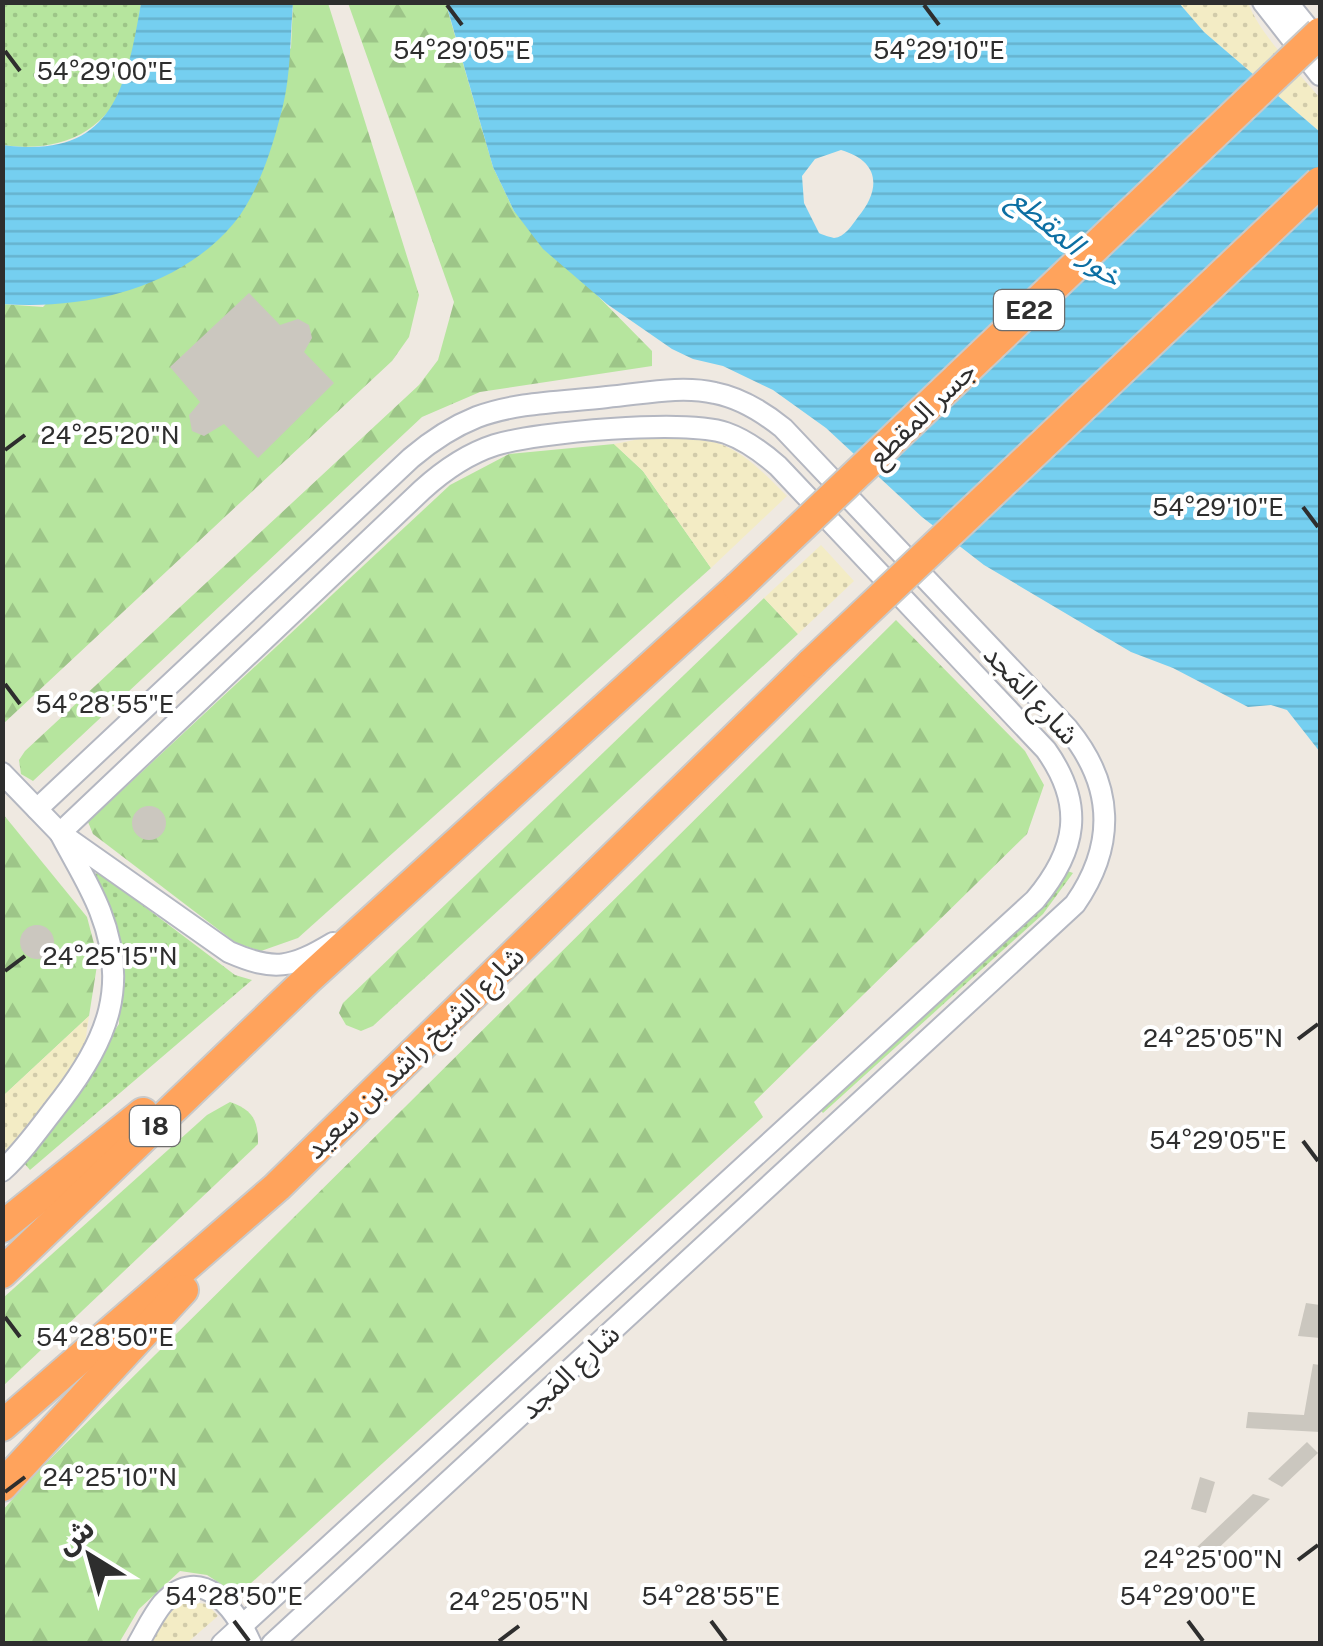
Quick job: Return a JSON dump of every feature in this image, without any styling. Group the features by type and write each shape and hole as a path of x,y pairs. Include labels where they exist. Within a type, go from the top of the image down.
{"highway":[{"name":"جسر المقطع","path":"738,587 1320,34"},
{"name":"شارع الشيخ راشد بن سعيد","path":"2,1426 277,1186 812,662 1320,182"},
{"name":"18","path":"2,1273 308,979 738,587"},
{"path":"2,1227 308,979"},
{"path":"2,1486 277,1186"}],"street":[{"path":"1263,2 1320,75"},
{"path":"1287,2 1320,44"},
{"name":"شارع المَجد","path":"38,809 411,458 443,434 480,416 518,406 678,390 734,398 784,428 1068,730 1092,764 1100,784 1104,839 1096,867 1075,904 272,1644"},
{"name":"شارع المَجد","path":"60,833 454,464 511,440 685,425 726,432 778,466 1046,750 1070,794 1072,818 1067,850 1035,900 247,1634 222,1644"},
{"path":"2,773 60,833 229,952 254,963 289,966 378,916"},
{"path":"2,1170 16,1158 76,1080 109,1022 111,958 101,912 60,833"},
{"path":"138,1644 164,1602 187,1589 200,1588 223,1598 247,1634"}],"green space":[{"path":"3,3 141,3 134,51 118,98 106,114 78,136 43,146 3,145"},
{"path":"293,3 328,3 419,295 409,337 392,361 3,724 2,304 43,307 291,48"},
{"path":"348,3 449,3 447,8 493,167 514,211 652,351 652,366 480,392 422,417 33,781 21,774 19,760 25,751 419,385 438,360 454,302"},
{"path":"614,444 643,471 711,568 298,938 261,951 236,943 93,834 88,822 450,485 509,454"},
{"path":"764,598 798,634 373,1026 361,1031 346,1025 339,1013 343,1003"},
{"path":"896,620 1025,751 1044,785 1027,834 754,1102 763,1117 238,1595 207,1575 180,1571 139,1609 119,1643 3,1643 3,1510"},
{"path":"3,814 87,917 98,959 89,1016 3,1096"},
{"path":"1062,869 1073,873 1043,914 823,1113 815,1104"},
{"path":"100,873 235,975 252,980 30,1170 24,1163 119,1024 121,955 93,874"},
{"path":"230,1102 253,1117 258,1144 3,1386 3,1298 207,1115"}],"sand":[{"path":"1179,3 1248,3 1271,41 1320,98 1320,132 1204,32"},
{"path":"681,431 740,454 787,496 711,568 643,471 614,444"},
{"path":"821,545 854,581 798,634 764,598"},
{"path":"89,1016 84,1050 3,1155 3,1096"},
{"path":"189,1602 207,1604 218,1616 187,1643 147,1644 168,1608"}],"water":[{"name":"خور المقطع","path":"449,2 1179,3 1204,32 1320,132 1320,752 1287,710 1271,705 1248,707 1173,668 1131,652 984,565 922,517 826,428 773,390 723,366 672,349 607,304 543,249 514,211 493,167 447,7","holes":["841,150 854,155 873,177 871,196 845,233 834,238 820,234 804,203 802,176 815,159"]},
{"path":"141,3 293,3 284,103 256,186 234,223 212,246 158,279 128,290 66,303 3,304 3,145 40,147 68,141 91,130 119,90"}],"building":[{"path":"249,293 280,325 298,319 309,325 312,338 304,352 334,383 258,458 224,424 204,436 192,431 189,415 200,402 170,367"},
{"path":"149,806 161,811 166,823 161,835 149,840 137,835 132,823 137,811"},
{"path":"37,925 49,930 54,942 49,954 37,959 25,954 20,942 25,930"},
{"path":"1306,1303 1320,1305 1320,1338 1298,1336"},
{"path":"1313,1364 1320,1365 1320,1432 1246,1428 1248,1412 1304,1415"},
{"path":"1307,1442 1318,1453 1282,1487 1268,1479"},
{"path":"1200,1477 1215,1482 1206,1513 1191,1509"},
{"path":"1253,1494 1270,1499 1206,1560 1195,1549"}]}
